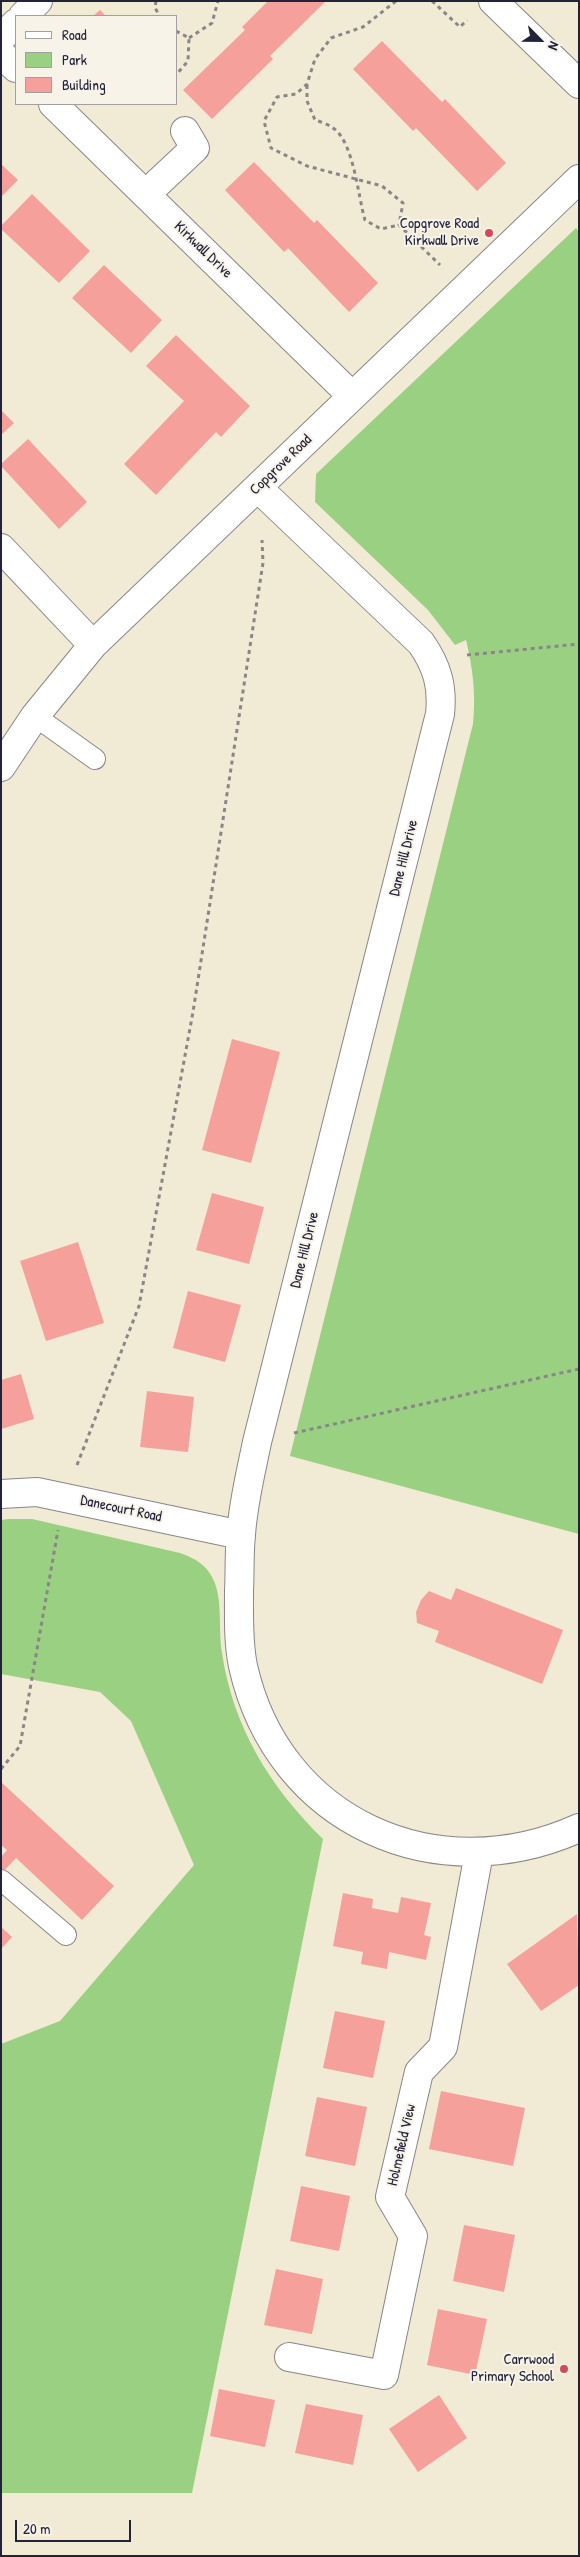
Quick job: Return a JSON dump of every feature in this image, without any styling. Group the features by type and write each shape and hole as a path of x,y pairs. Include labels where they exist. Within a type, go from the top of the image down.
{"street":[{"path":"24,15 38,1"},
{"path":"483,8 579,84"},
{"path":"1,38 15,24"},
{"path":"1,54 15,67"},
{"name":"Kirkwall Drive","path":"54,105 352,396"},
{"path":"146,194 195,148 185,131"},
{"name":"Copgrove Road","path":"1,767 35,716 93,645 579,179"},
{"name":"Dane Hill Drive","path":"258,488 421,643 432,659 442,695 440,714 257,1442 241,1534 239,1634 250,1694 262,1722 277,1749 295,1773 316,1795 366,1829 394,1841 424,1849 479,1853 534,1845 579,1828"},
{"path":"1,548 93,645"},
{"name":"Danecourt Road","path":"1,1494 37,1492 241,1534"},
{"name":"Holmefield View","path":"289,2357 384,2375 414,2236 390,2197 419,2072 443,2047 479,1853"}],"lane":[{"path":"35,716 95,759"},
{"path":"1,1880 66,1935"}],"path":[{"path":"156,1 155,8 159,15"},
{"path":"190,38 212,23 218,1"},
{"path":"396,1 364,27 331,38 315,59 307,84 307,101 315,120 335,128 347,149 358,179 358,196 365,220 381,228 399,225"},
{"path":"432,1 460,27 483,8"},
{"path":"178,32 190,38"},
{"path":"178,73 188,61 190,38"},
{"path":"307,84 296,94 277,97 264,121 271,148 307,166 382,186 403,203 399,225"},
{"path":"399,225 465,290"},
{"path":"1,1769 20,1746 64,1497 141,1296 193,1012 263,562 258,488"},
{"path":"432,659 579,644"},
{"path":"257,1442 579,1369"}],"green space":[{"path":"576,228 579,232 579,1534 290,1456 473,724 474,702 472,671 466,640 455,645 428,610 315,502 316,474"},
{"path":"32,1519 180,1553 191,1557 205,1567 217,1589 221,1644 227,1680 245,1731 271,1777 286,1798 323,1839 192,2493 1,2493 1,2044 60,2021 194,1865 131,1721 100,1692 1,1674 1,1520"}],"building":[{"path":"268,1 326,1 270,56 273,59 212,119 183,90 245,30 242,27"},
{"path":"100,10 105,15 94,15"},
{"path":"382,41 442,102 445,99 506,163 477,191 416,128 413,131 353,69"},
{"path":"254,162 314,223 317,220 378,283 349,312 288,248 284,252 225,190"},
{"path":"1,164 18,180 1,197"},
{"path":"32,194 90,251 59,283 1,229 1,226"},
{"path":"104,265 162,320 131,353 72,298"},
{"path":"176,335 250,406 221,437 216,432 156,495 124,464 184,401 146,366"},
{"path":"1,410 14,423 1,435"},
{"path":"28,439 87,502 59,529 1,466"},
{"path":"232,1039 280,1052 251,1163 202,1150"},
{"path":"212,1193 264,1207 249,1264 196,1250"},
{"path":"78,1242 104,1323 46,1341 20,1261"},
{"path":"188,1291 241,1305 225,1362 173,1348"},
{"path":"21,1374 34,1419 1,1429 1,1380"},
{"path":"147,1391 194,1397 188,1452 140,1447"},
{"path":"456,1588 563,1630 542,1684 435,1642 439,1631 417,1623 416,1612 421,1600 429,1591 451,1600"},
{"path":"1,1782 114,1886 82,1920 16,1858 1,1874 1,1857 7,1850 1,1845"},
{"path":"343,1893 373,1899 372,1908 398,1913 401,1897 431,1903 424,1935 431,1937 426,1960 389,1952 387,1969 361,1964 363,1952 333,1946"},
{"path":"577,1914 579,1985 541,2011 507,1964"},
{"path":"1,1927 12,1937 1,1949"},
{"path":"335,2011 385,2021 373,2078 323,2068"},
{"path":"441,2091 525,2108 513,2166 429,2149"},
{"path":"317,2097 367,2107 355,2166 305,2156"},
{"path":"301,2186 350,2196 339,2251 290,2241"},
{"path":"464,2225 515,2235 504,2292 453,2281"},
{"path":"276,2269 323,2279 312,2334 264,2325"},
{"path":"438,2309 487,2319 475,2375 427,2365"},
{"path":"219,2389 275,2400 265,2447 210,2436"},
{"path":"439,2395 467,2438 418,2472 389,2429"},
{"path":"306,2404 363,2415 353,2465 295,2453"}],"place":[{"name":"Copgrove Road Kirkwall Drive","path":"489,233"},
{"name":"Carrwood Primary School","path":"564,2369"}]}
